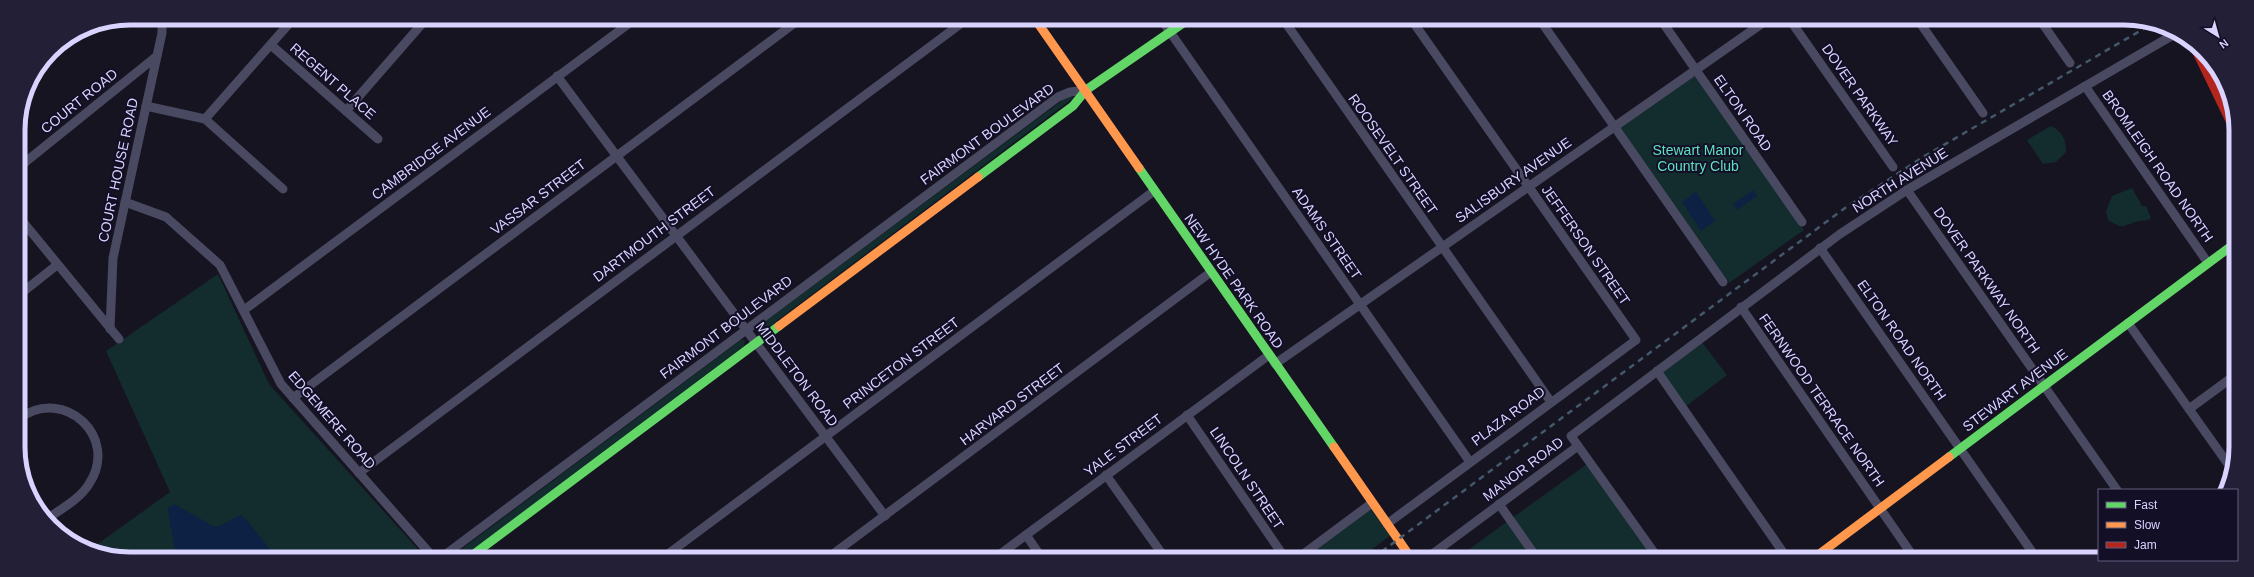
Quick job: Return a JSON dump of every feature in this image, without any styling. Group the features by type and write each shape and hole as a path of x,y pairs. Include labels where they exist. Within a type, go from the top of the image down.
{"main road":[{"name":"NEW HYDE PARK ROAD","path":"1039,25 1407,552"},
{"path":"1086,90 1180,25"},
{"path":"2209,68 2228,114"},
{"name":"FAIRMONT BOULEVARD","path":"477,552 1074,106 1086,90"},
{"name":"STEWART AVENUE","path":"1822,552 2229,248"}],"street":[{"name":"COURT HOUSE ROAD","path":"110,329 114,258 162,33 162,25"},
{"path":"205,119 288,25"},
{"path":"346,111 421,25"},
{"name":"CAMBRIDGE AVENUE","path":"244,310 627,25"},
{"name":"VASSAR STREET","path":"293,398 792,25"},
{"name":"DARTMOUTH STREET","path":"359,473 959,25"},
{"name":"ADAMS STREET","path":"1165,25 1470,462"},
{"name":"ROOSEVELT STREET","path":"1286,25 1551,402"},
{"name":"JEFFERSON STREET","path":"1415,25 1628,329"},
{"path":"1543,25 1723,282"},
{"name":"ELTON ROAD","path":"1665,25 1802,222"},
{"name":"SALISBURY AVENUE","path":"1275,364 1527,186 1760,25"},
{"name":"DOVER PARKWAY","path":"1794,25 1893,167"},
{"path":"1921,25 1983,113"},
{"path":"2043,25 2070,63"},
{"name":"NORTH AVENUE","path":"1657,371 1820,248 1907,190 2171,36"},
{"name":"REGENT PLACE","path":"271,45 378,139"},
{"name":"COURT ROAD","path":"25,162 157,56"},
{"name":"MIDDLETON ROAD","path":"557,76 885,516"},
{"name":"BROMLEIGH ROAD NORTH","path":"2085,86 2208,263"},
{"name":"FAIRMONT BOULEVARD","path":"449,552 1058,97 1070,92 1086,90"},
{"path":"146,106 205,119 283,189"},
{"name":"DOVER PARKWAY NORTH","path":"1907,190 2116,489"},
{"name":"PRINCETON STREET","path":"671,552 1154,191"},
{"name":"EDGEMERE ROAD","path":"125,202 166,217 220,265 277,378 429,552"},
{"path":"25,224 119,339"},
{"name":"ELTON ROAD NORTH","path":"1820,248 2032,552"},
{"path":"25,290 57,264"},
{"name":"HARVARD STREET","path":"837,552 1211,272"},
{"name":"FERNWOOD TERRACE NORTH","path":"1741,307 1911,552"},
{"path":"2128,323 2228,463"},
{"name":"PLAZA ROAD","path":"1387,524 1636,340 1628,329"},
{"name":"YALE STREET","path":"1003,552 1269,355"},
{"path":"1657,371 1783,552"},
{"name":"MANOR ROAD","path":"1435,552 1578,446 1571,436 1657,371"},
{"path":"2189,409 2229,380"},
{"path":"25,415 34,410 43,408 60,409 74,414 86,424 97,442 99,453 95,473 85,490 51,516"},
{"name":"LINCOLN STREET","path":"1187,415 1281,552"},
{"path":"1578,446 1654,552"},
{"path":"1106,475 1161,552"},
{"path":"1306,552 1372,503"},
{"path":"1499,504 1533,552"},
{"path":"1026,535 1038,552"}],"green space":[{"name":"Stewart Manor Country Club","path":"1696,73 1804,230 1729,283 1619,126"},
{"path":"1068,96 1072,96 1073,98 762,332 760,331 760,325"},
{"path":"2051,126 2055,128 2063,137 2066,152 2056,162 2043,164 2027,140"},
{"path":"2132,188 2142,206 2146,206 2151,218 2124,226 2119,226 2108,220 2106,211 2112,196"},
{"path":"218,274 269,384 420,552 130,552 110,550 95,546 170,492 106,351"},
{"path":"1697,336 1727,375 1685,407 1656,366"},
{"path":"741,340 745,340 744,346 470,552 458,552"},
{"path":"1587,464 1650,552 1465,552"},
{"path":"1370,504 1392,534 1369,552 1308,552"}],"water":[{"path":"1753,190 1757,196 1737,210 1733,204"},
{"path":"1696,192 1715,221 1701,231 1682,202"},
{"path":"174,504 213,526 220,526 240,515 245,518 272,552 175,552 168,508"}],"railway":[{"path":"1381,552 1845,208 1923,157 2146,28"}],"traffic: fast":[{"path":"978,177 1073,106 1086,90 1180,25"},
{"path":"1139,168 1334,447"},
{"path":"1949,457 2229,248"},
{"path":"477,552 779,326"}],"traffic: slow":[{"path":"1039,25 1139,168"},
{"path":"779,326 978,177"},
{"path":"1334,447 1407,552"},
{"path":"1822,552 1949,457"}],"traffic: jam":[{"path":"2200,58 2228,116"}]}
